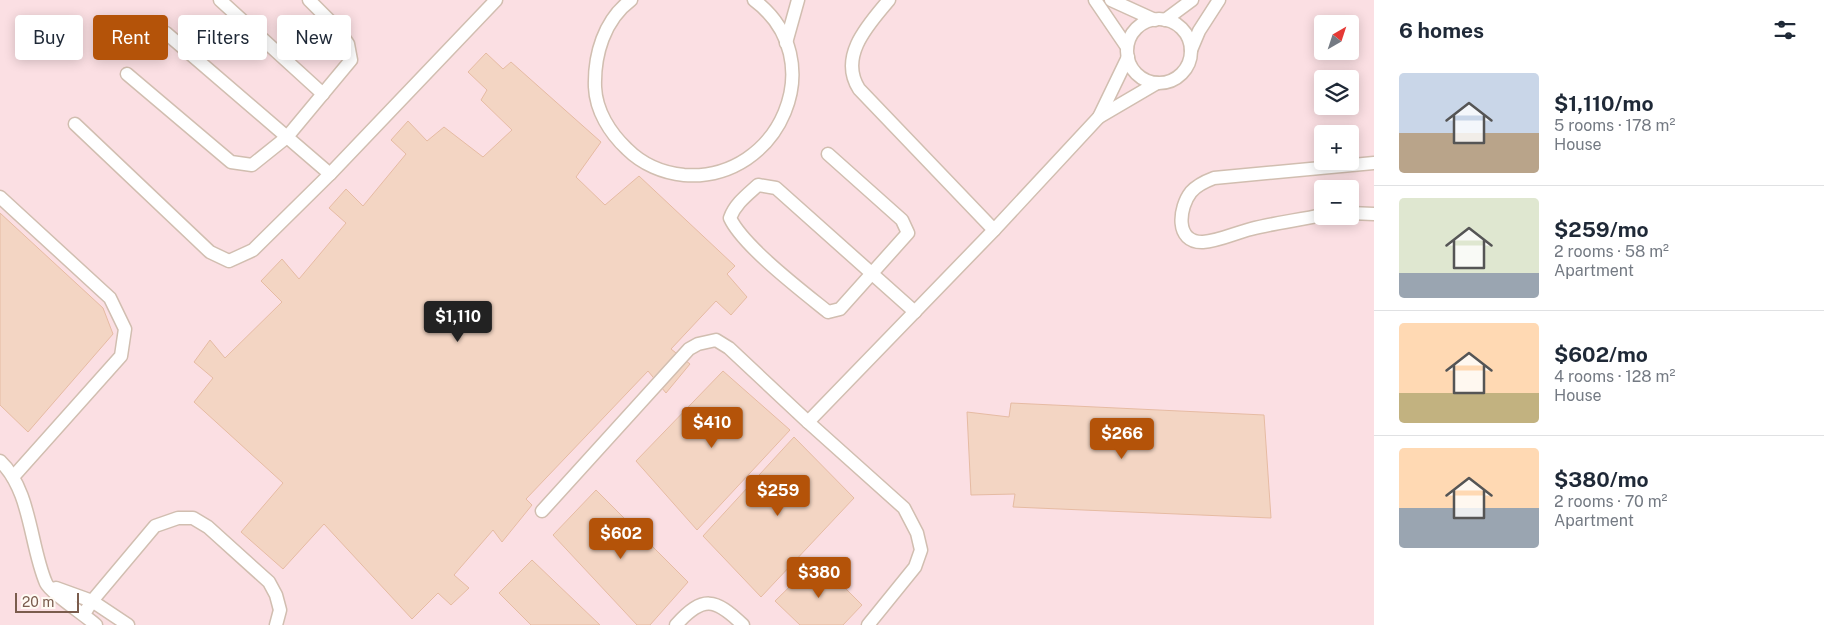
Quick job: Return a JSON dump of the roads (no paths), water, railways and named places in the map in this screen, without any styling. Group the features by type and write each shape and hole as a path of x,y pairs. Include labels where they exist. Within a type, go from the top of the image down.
{"lane":[{"path":"220,0 323,94"},
{"path":"127,74 231,162 252,165 287,137 351,60 348,44 338,29 309,0"},
{"path":"75,124 210,252 229,261 253,250 330,174 496,0"},
{"path":"631,0 610,23 599,45 594,69 595,94 603,117 616,138 633,156 653,168 675,174 699,176 721,172 742,163 755,154 776,132 786,111 792,89 792,66 786,43 776,23 754,0"},
{"path":"786,43 798,0"},
{"path":"889,0 863,31 852,58 852,79 859,89 994,230"},
{"path":"1095,0 1128,52 1131,67 1138,75 1157,83"},
{"path":"1112,0 1184,31 1189,40 1191,50"},
{"path":"1099,117 1128,52 1134,32 1147,22 1160,20 1192,0"},
{"path":"808,422 994,230 1099,117 1157,83 1177,78 1187,66 1191,50 1200,31 1219,0"},
{"path":"168,35 330,174"},
{"path":"828,154 906,225 908,233 905,239 874,274 840,310 828,312 754,248 734,227 730,218 733,209 758,185 776,188 874,274 915,312"},
{"path":"1314,217 1250,229 1203,242 1193,241 1184,233 1180,223 1182,211 1191,192 1214,178 1374,163"},
{"path":"0,197 110,298 125,329 121,356 13,477"},
{"path":"1359,213 1374,214"},
{"path":"542,512 689,349 698,344 716,340 729,348 904,508 918,533 921,550 914,567 868,625"},
{"path":"0,461 13,477 28,514 46,585 96,625"},
{"path":"84,614 92,601 155,526 178,518 193,518 208,527 269,582 276,595 280,610 276,625"},
{"path":"46,585 92,601 128,625"},
{"path":"676,625 695,607 705,603 716,604 728,611 743,625"}]}
